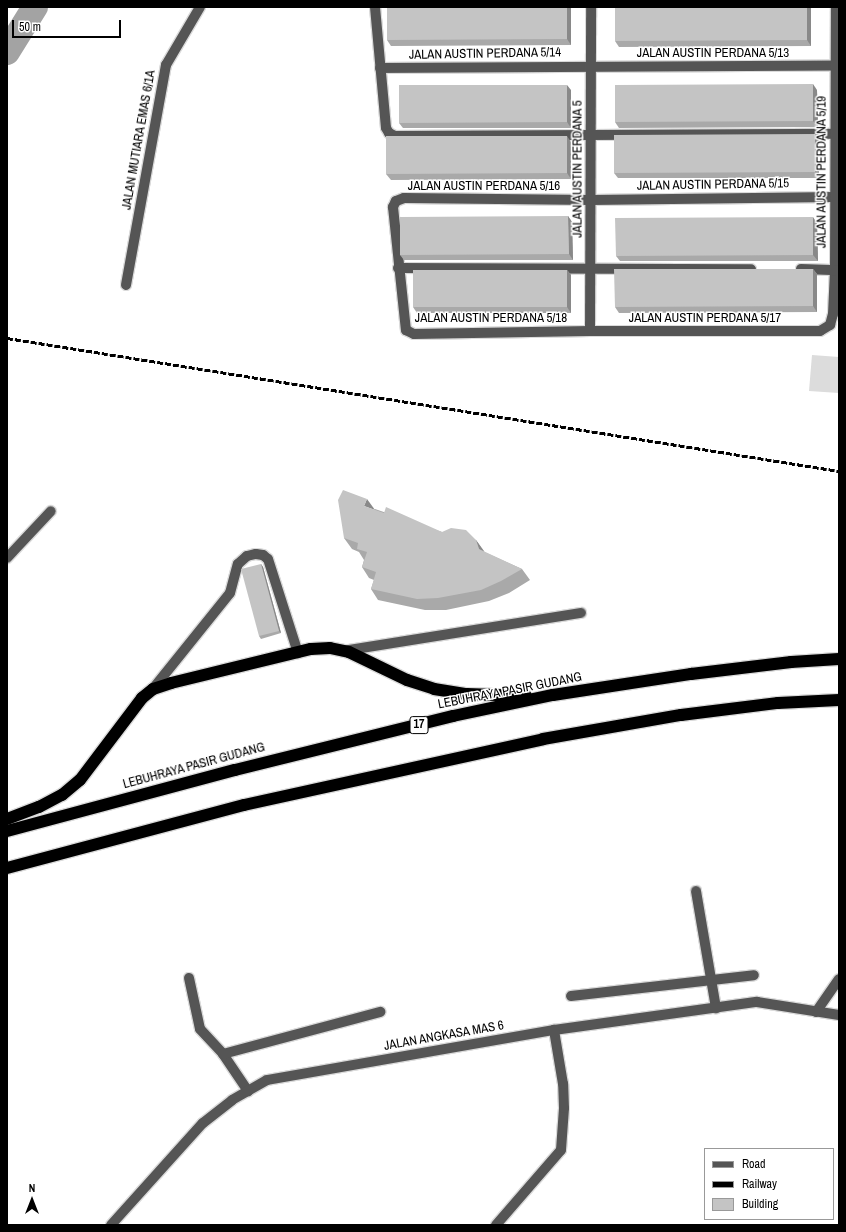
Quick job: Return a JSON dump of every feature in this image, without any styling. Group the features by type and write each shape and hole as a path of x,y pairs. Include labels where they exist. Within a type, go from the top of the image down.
{"highway":[{"path":"7,819 39,807 62,795 80,780 142,698 150,692 171,683 311,649 330,648 349,652 407,680 434,689 498,696 553,695"},
{"name":"LEBUHRAYA PASIR GUDANG","path":"7,831 242,768 453,716 553,695 691,674 791,662 839,659"},
{"path":"7,868 244,805 543,739 681,715 778,703 839,700"}],"street":[{"name":"JALAN MUTIARA EMAS 6/1A","path":"126,285 166,65 200,7"},
{"path":"374,7 386,128 389,133 395,136 592,134 836,137"},
{"name":"JALAN AUSTIN PERDANA 5","path":"590,331 592,268 591,7"},
{"name":"JALAN AUSTIN PERDANA 5/19","path":"820,331 830,325 833,314 837,270 836,7"},
{"name":"JALAN AUSTIN PERDANA 5/14","path":"380,68 591,66"},
{"name":"JALAN AUSTIN PERDANA 5/13","path":"591,66 836,70"},
{"name":"JALAN AUSTIN PERDANA 5/16","path":"398,268 393,206 396,201 404,198 591,200"},
{"name":"JALAN AUSTIN PERDANA 5/15","path":"591,200 836,202"},
{"path":"398,268 764,269"},
{"name":"JALAN AUSTIN PERDANA 5/18","path":"398,268 406,330 409,333 590,331"},
{"path":"788,269 837,270"},
{"name":"JALAN AUSTIN PERDANA 5/17","path":"590,331 820,331"},
{"path":"7,558 51,511"},
{"path":"150,692 230,593 238,564 247,556 263,554 268,559 298,653"},
{"path":"343,651 581,613"},
{"path":"696,891 716,1008"},
{"path":"571,996 754,975"},
{"path":"189,978 200,1029 223,1054 248,1091"},
{"path":"816,1012 839,978"},
{"name":"JALAN ANGKASA MAS 6","path":"111,1225 203,1123 248,1091 267,1080 554,1030 757,1002 839,1015"},
{"path":"223,1054 380,1012"},
{"path":"496,1225 561,1150 564,1108 554,1030"}],"shaded area":[{"path":"812,355 839,357 839,393 809,391"}],"building":[{"path":"387,7 567,7 567,39 387,40"},
{"path":"615,7 807,7 807,40 615,41"},
{"path":"813,84 813,121 615,122 615,85"},
{"path":"399,85 567,85 567,122 399,123"},
{"path":"815,134 815,172 614,173 614,135"},
{"path":"386,136 567,136 567,173 386,174"},
{"path":"568,216 569,254 400,255 400,217"},
{"path":"813,217 813,255 616,256 615,218"},
{"path":"614,269 813,269 813,306 615,307"},
{"path":"413,270 567,270 567,307 413,307"},
{"path":"343,490 367,499 364,506 384,513 386,507 442,532 451,528 466,530 476,540 479,549 522,569 481,590 438,598 417,599 371,589 376,572 362,567 367,552 357,549 358,543 344,538 338,500"},
{"path":"261,564 279,631 259,636 241,569"}],"waterway":[{"path":"7,52 35,7"}],"railway":[{"path":"7,338 839,471"}]}
